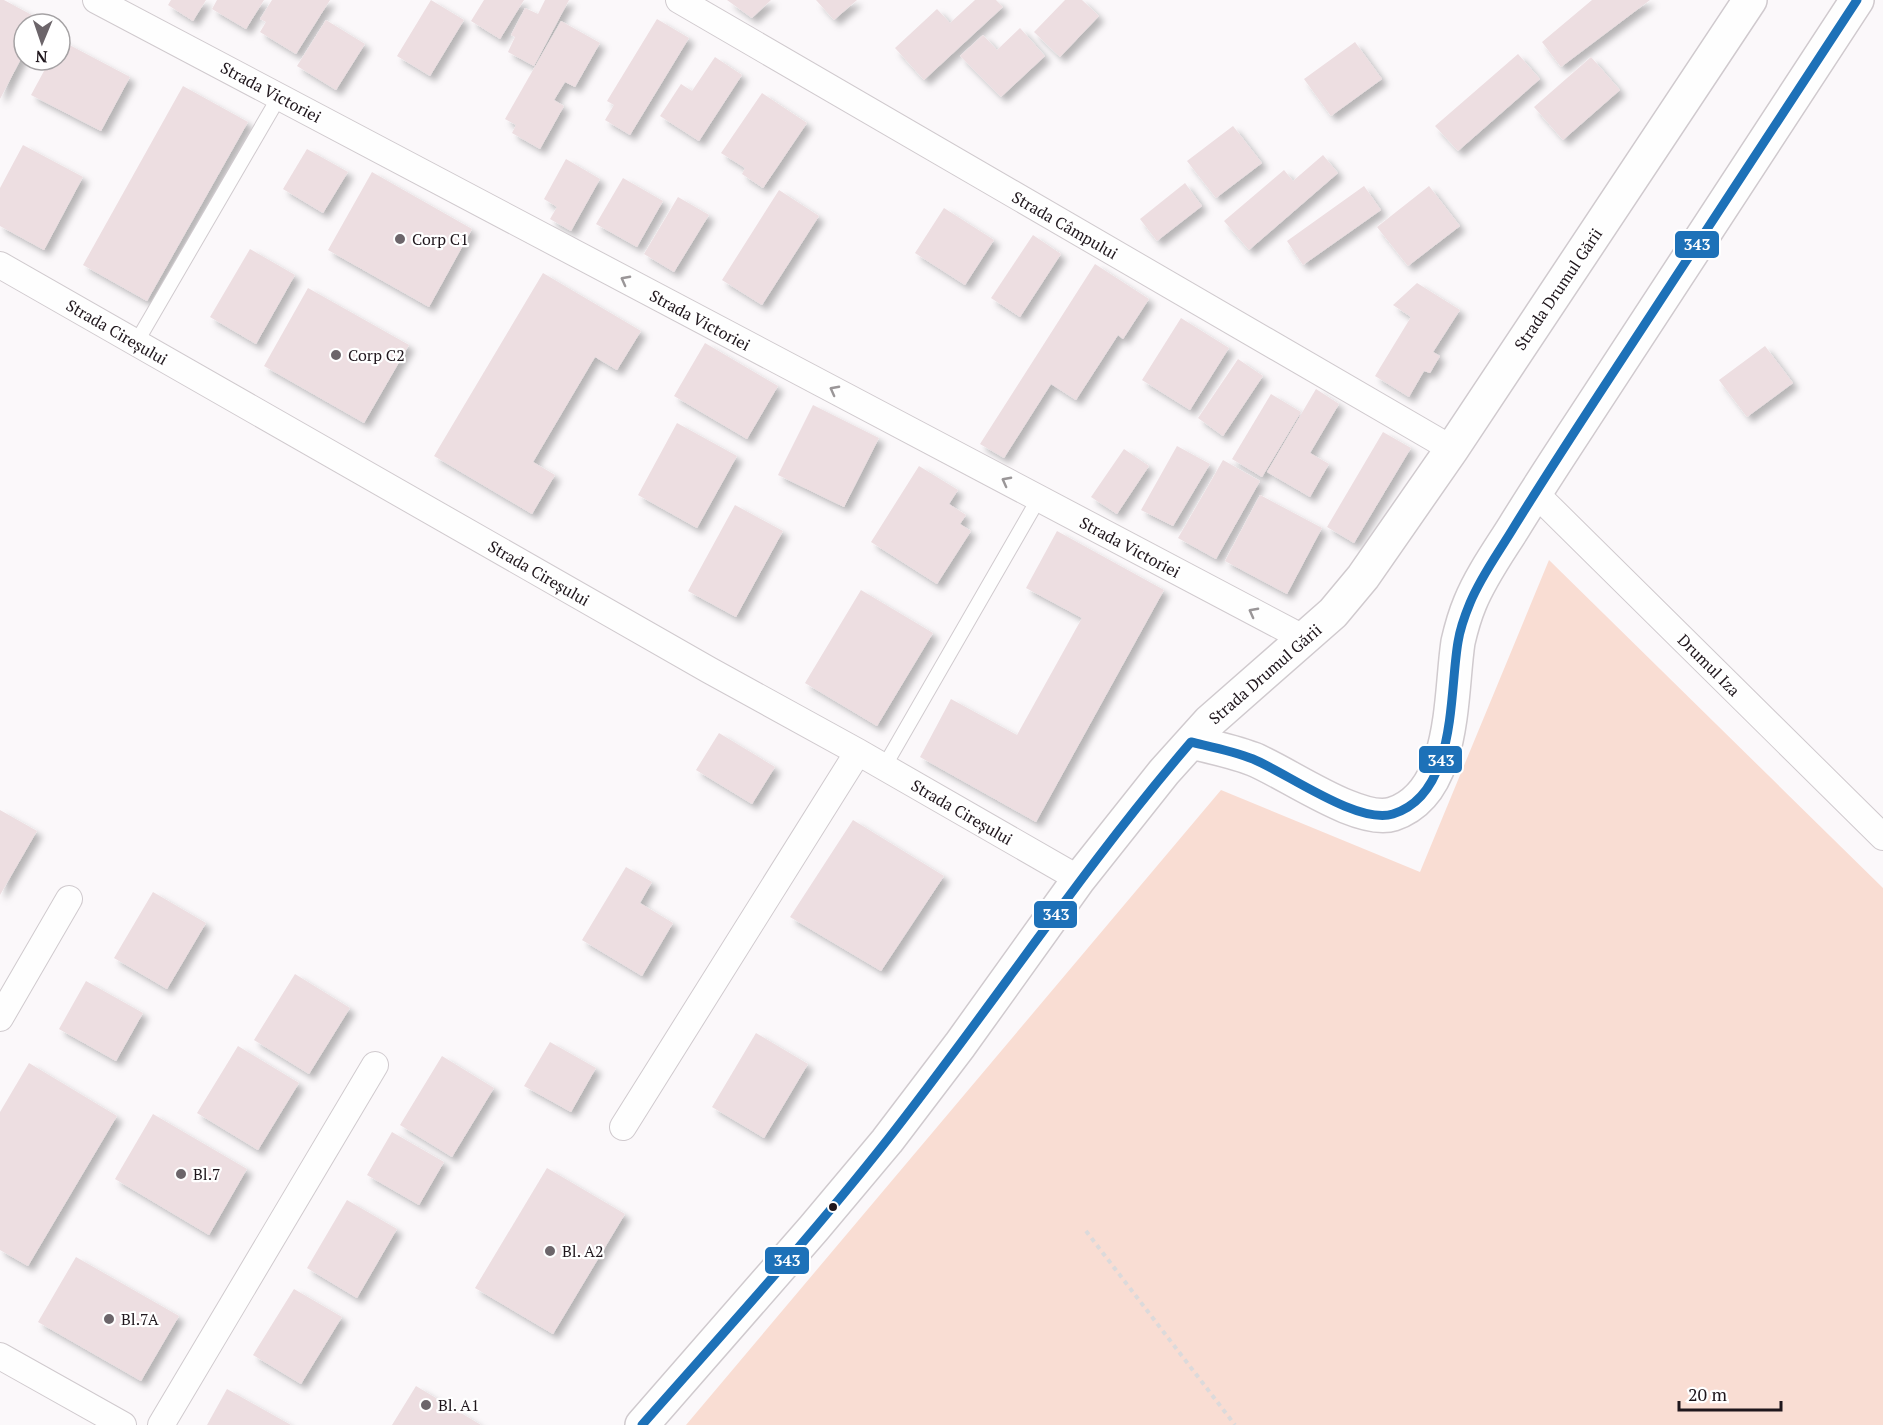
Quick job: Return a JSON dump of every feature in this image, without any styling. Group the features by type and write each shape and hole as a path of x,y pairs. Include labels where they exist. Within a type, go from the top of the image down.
{"street":[{"name":"Strada Victoriei","path":"96,0 1305,639"},
{"name":"Strada Câmpului","path":"679,0 1452,449"},
{"name":"Strada Drumul Gării","path":"642,1425 887,1141 960,1045 1079,879 1164,772 1232,701 1333,614 1363,577 1452,449 1750,0"},
{"path":"1191,742 1225,749 1256,760 1349,808 1370,814 1390,815 1410,805 1427,788 1439,765 1449,726 1459,640 1470,602 1483,577 1535,493 1857,0"},
{"name":"Strada Cireșului","path":"0,265 1079,879"},
{"name":"Drumul Iza","path":"1535,493 1883,837"},
{"path":"623,1127 858,752"},
{"path":"0,1018 69,899"},
{"path":"161,1425 375,1065"},
{"path":"0,1356 97,1419 123,1425"}],"lane":[{"path":"136,343 279,97"},
{"path":"884,767 1039,498"}],"path":[{"path":"1086,1231 1234,1425"}],"shaded area":[{"path":"1549,560 1883,888 1883,1425 686,1425 1221,790 1420,872"}],"building":[{"path":"0,0 4,0 26,12 12,12 12,72 14,72 0,99"},
{"path":"171,0 206,0 193,21 168,5"},
{"path":"217,0 264,0 246,29 212,9"},
{"path":"272,0 330,0 296,54 260,32 266,22 260,19"},
{"path":"431,0 464,20 430,76 397,56"},
{"path":"484,0 524,0 500,39 471,21"},
{"path":"545,0 569,0 534,66 508,52 515,37 511,35 525,8 538,14"},
{"path":"727,0 771,0 752,18"},
{"path":"816,0 857,0 834,20"},
{"path":"975,0 996,0 1003,7 924,80 895,48 937,9 950,23"},
{"path":"1065,0 1082,0 1099,16 1060,57 1034,32"},
{"path":"1592,0 1650,0 1561,67 1542,42"},
{"path":"657,19 689,38 630,135 605,120 614,105 607,101"},
{"path":"326,20 365,44 336,90 297,66"},
{"path":"561,21 600,43 575,87 565,82 554,100 564,106 540,149 512,133 516,125 505,119"},
{"path":"1020,28 1045,56 1001,97 960,56 983,35 997,50"},
{"path":"1355,42 1382,79 1331,116 1304,79"},
{"path":"72,46 130,77 101,131 31,95 43,72 72,72"},
{"path":"1518,54 1540,79 1458,151 1435,126"},
{"path":"715,57 742,75 699,141 660,116 681,84 692,91"},
{"path":"1591,57 1620,90 1563,140 1534,107"},
{"path":"183,86 248,122 147,301 83,265"},
{"path":"762,93 807,123 763,188 742,174 745,168 721,153"},
{"path":"1233,126 1262,163 1216,198 1187,161"},
{"path":"23,145 83,177 44,250 0,226 0,188"},
{"path":"307,149 348,172 323,213 283,189"},
{"path":"1323,155 1338,173 1249,250 1224,221 1284,170 1293,181"},
{"path":"566,159 600,179 571,231 550,219 557,207 544,199"},
{"name":"Corp C1","path":"372,172 472,229 429,307 328,250"},
{"path":"623,178 663,201 637,247 596,224"},
{"path":"1185,183 1202,206 1157,241 1140,219"},
{"path":"1364,186 1381,210 1303,265 1287,241"},
{"path":"1429,186 1460,226 1408,266 1377,227"},
{"path":"779,190 819,216 762,305 722,280"},
{"path":"678,197 709,215 674,272 644,254"},
{"path":"944,208 994,240 965,285 915,253"},
{"path":"1033,235 1061,254 1020,317 991,298"},
{"path":"250,249 295,275 256,344 210,317"},
{"path":"1095,264 1149,299 1123,339 1118,335 1076,400 1051,384 1004,458 980,444"},
{"path":"543,273 641,331 617,370 595,357 533,462 555,475 532,514 434,456"},
{"path":"1417,283 1460,310 1433,352 1440,356 1430,373 1424,371 1409,397 1375,376 1411,317 1393,305"},
{"name":"Corp C2","path":"308,288 409,345 364,423 264,366"},
{"path":"1181,318 1229,348 1190,410 1142,380"},
{"path":"705,343 778,386 747,439 674,396"},
{"path":"1765,346 1793,383 1747,417 1719,380"},
{"path":"1238,359 1263,376 1223,436 1198,418"},
{"path":"1316,389 1339,404 1310,453 1329,464 1310,497 1267,472"},
{"path":"1271,394 1301,412 1262,477 1232,459"},
{"path":"813,405 879,438 844,507 778,475"},
{"path":"677,423 737,456 697,528 638,495"},
{"path":"1383,432 1411,448 1354,543 1327,527"},
{"path":"1177,446 1210,464 1173,526 1141,510"},
{"path":"1124,449 1149,466 1117,514 1091,497"},
{"path":"1223,460 1260,481 1216,559 1178,538"},
{"path":"919,466 958,490 949,504 966,515 960,524 971,531 937,584 871,542"},
{"path":"1260,495 1322,528 1287,594 1225,561"},
{"path":"735,505 783,531 736,617 688,591"},
{"path":"1057,531 1164,590 1036,822 920,757 951,699 1017,735 1082,618 1026,588"},
{"path":"861,590 933,633 877,726 805,683"},
{"path":"719,733 775,767 752,804 696,770"},
{"path":"0,810 37,831 0,895"},
{"path":"853,820 944,876 881,971 790,917"},
{"path":"626,867 652,882 640,903 673,923 642,976 582,940"},
{"path":"153,892 206,923 167,989 114,958"},
{"path":"295,974 350,1008 309,1074 254,1040"},
{"path":"86,981 143,1013 116,1061 59,1029"},
{"path":"756,1033 808,1064 764,1138 712,1107"},
{"path":"550,1042 596,1068 571,1112 524,1086"},
{"path":"238,1046 299,1083 258,1150 197,1113"},
{"path":"442,1056 494,1088 452,1157 400,1125"},
{"path":"29,1063 117,1116 28,1266 0,1250 0,1112"},
{"name":"Bl.7","path":"153,1114 247,1169 209,1235 115,1179"},
{"path":"392,1132 444,1162 419,1205 367,1175"},
{"name":"Bl. A2","path":"547,1168 625,1214 553,1334 475,1288"},
{"path":"347,1200 397,1229 357,1298 307,1268"},
{"name":"Bl.7A","path":"76,1257 179,1316 141,1381 38,1322"},
{"path":"294,1289 342,1317 301,1384 253,1355"},
{"name":"Bl. A1","path":"416,1386 481,1425 392,1425"},
{"path":"227,1389 291,1425 207,1425"}],"transit line":[{"name":"343","path":"1191,742 1253,759 1323,796 1361,812 1378,815 1393,814 1414,803 1429,786 1439,764 1446,740 1461,627 1479,583 1569,440 1857,0"},
{"name":"343","path":"642,1425 767,1284 888,1139 1112,839 1191,742"}],"place":[{"name":"Corp C1","path":"400,239"},
{"name":"Corp C2","path":"336,355"},
{"name":"Bl.7","path":"181,1174"},
{"name":"Bl. A2","path":"550,1251"},
{"name":"Bl.7A","path":"109,1319"},
{"name":"Bl. A1","path":"426,1405"}]}
